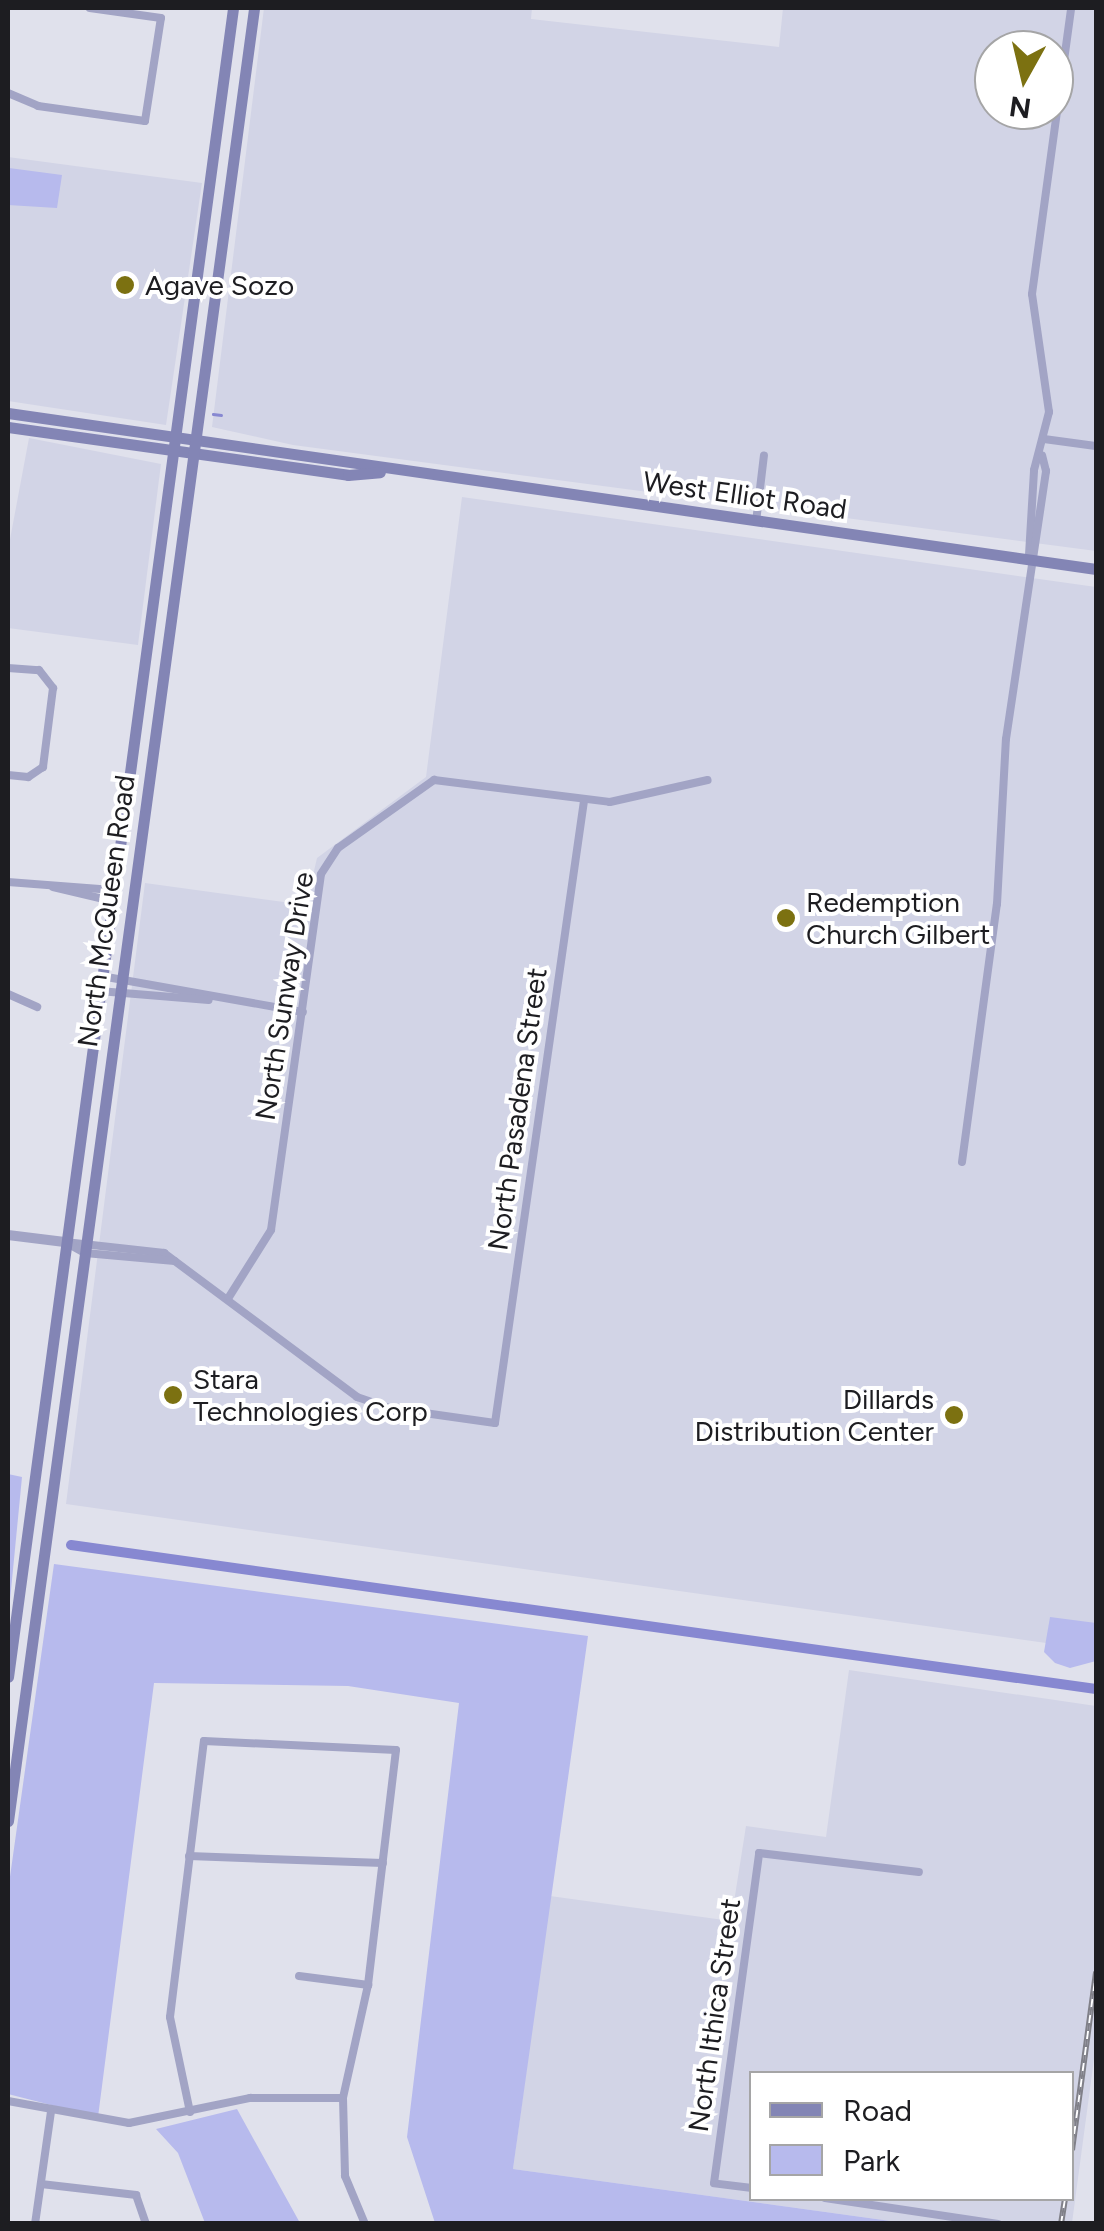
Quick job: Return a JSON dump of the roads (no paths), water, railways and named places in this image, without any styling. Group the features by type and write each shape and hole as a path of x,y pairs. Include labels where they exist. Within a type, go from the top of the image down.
{"main road":[{"name":"North McQueen Road","path":"8,1676 233,8"},
{"name":"North McQueen Road","path":"8,1821 12,1758 48,1547 254,8"},
{"path":"206,202 228,200"},
{"name":"West Elliot Road","path":"8,413 350,460 386,472 1096,569"},
{"name":"West Elliot Road","path":"8,427 348,475 386,472"},
{"path":"136,717 157,720"},
{"path":"28,1544 48,1547"}],"street":[{"path":"8,93 38,106 145,121 161,18 90,8"},
{"path":"962,1162 998,904 1006,739 1030,560 1026,536 1044,439 1048,394 1032,294 1071,8"},
{"path":"1044,439 1096,446"},
{"path":"756,522 764,455"},
{"path":"8,668 49,678 43,767 37,775 8,775"},
{"name":"North Sunway Drive","path":"229,1296 272,1230 328,861 418,787 452,782 584,802 640,800 708,780"},
{"name":"North Pasadena Street","path":"229,1296 357,1396 389,1408 495,1423 584,802"},
{"path":"8,882 112,895"},
{"path":"101,976 303,1012"},
{"path":"99,991 214,999"},
{"path":"8,994 38,1007"},
{"path":"8,1235 175,1261"},
{"path":"86,1247 150,1248 229,1296"},
{"path":"190,2112 170,2017 204,1741 396,1750 368,1985 342,2098 345,2176 365,2224"},
{"name":"North Ithica Street","path":"749,2188 714,2183 758,1852 919,1872"},
{"path":"189,1856 383,1863"},
{"path":"299,1976 368,1985"},
{"path":"8,2101 51,2112 128,2123 250,2098 342,2098"},
{"path":"35,2224 51,2112"},
{"path":"41,2184 136,2194 146,2224"},
{"path":"845,2201 998,2224"}],"waterway":[{"path":"213,414 221,415"},
{"path":"71,1545 1096,1689"}],"railway":[{"path":"1074,2135 1096,1972"},
{"path":"1061,2224 1065,2201"}],"place":[{"name":"Agave Sozo","path":"125,285"},
{"name":"Redemption Church Gilbert","path":"786,918"},
{"name":"Stara Technologies Corp","path":"173,1395"},
{"name":"Dillards Distribution Center","path":"954,1415"}]}
